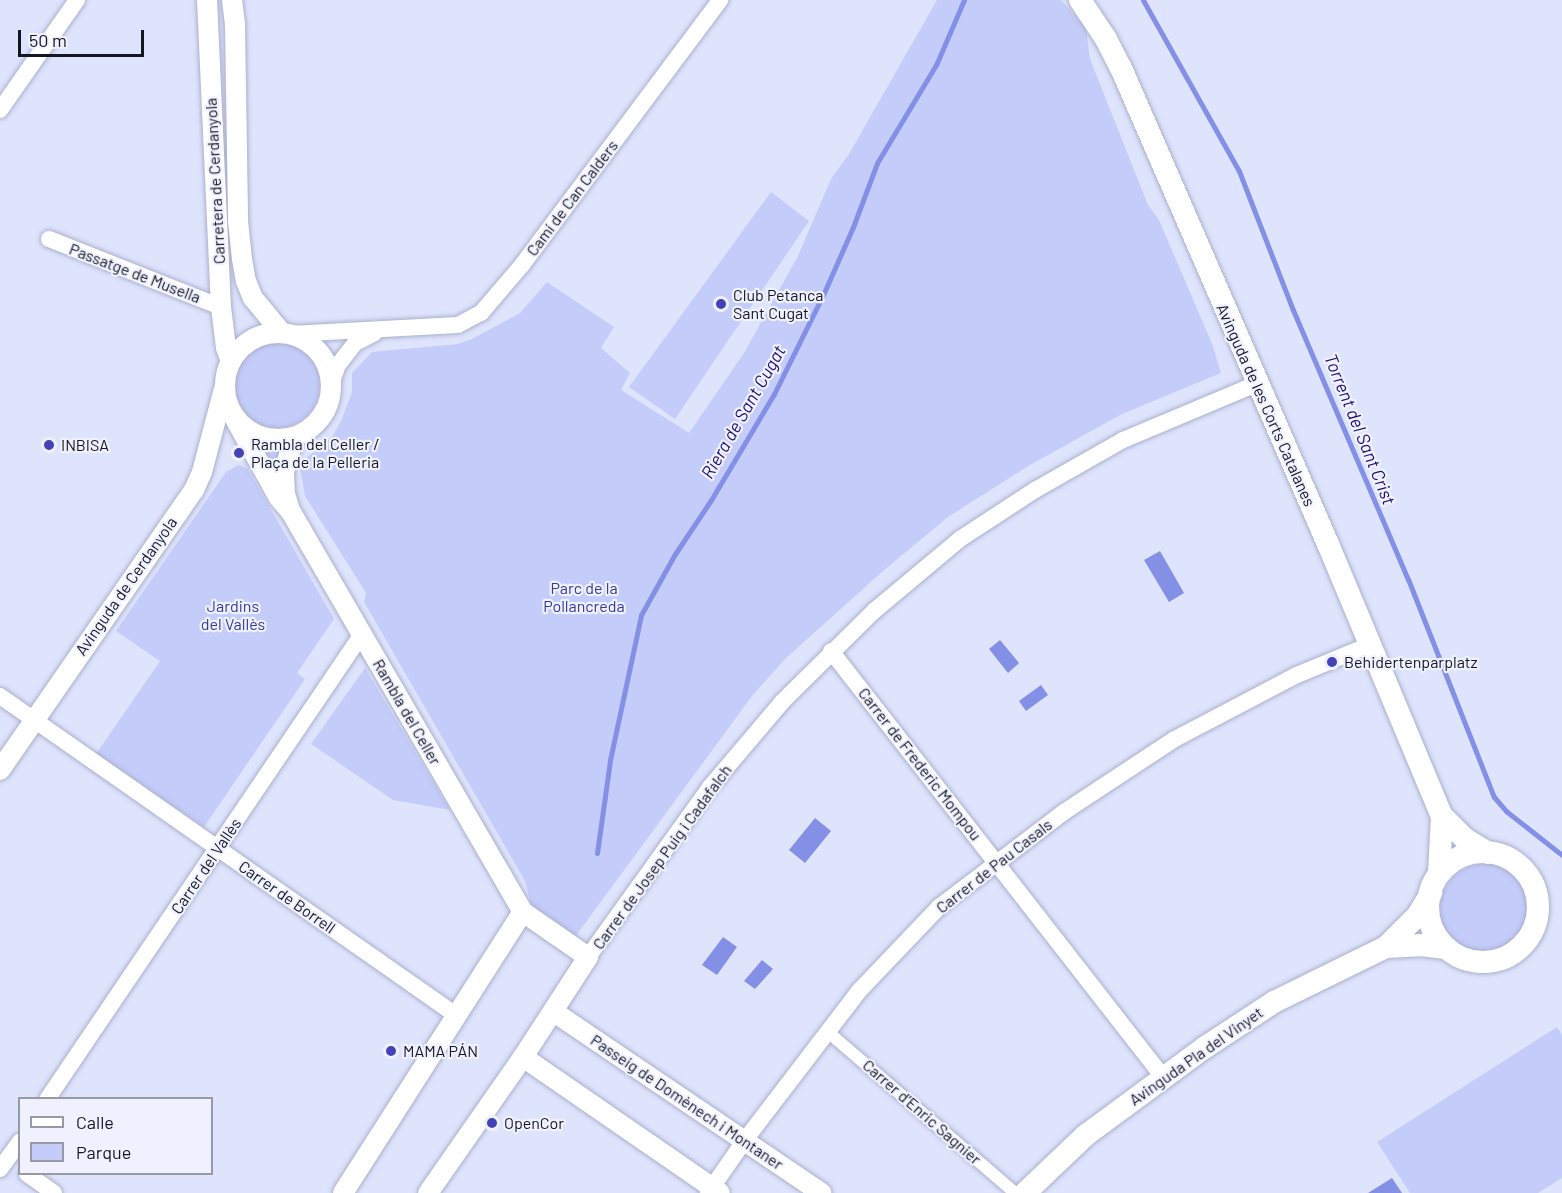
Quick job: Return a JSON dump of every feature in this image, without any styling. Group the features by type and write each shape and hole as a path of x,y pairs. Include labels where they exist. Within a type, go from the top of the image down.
{"main road":[{"name":"Avinguda de les Corts Catalanes","path":"1080,0 1106,39 1121,68 1442,816 1465,838 1488,853"},
{"name":"Avinguda de les Corts Catalanes","path":"1435,883 1442,816"},
{"path":"1475,852 1488,853 1512,862 1524,872 1533,884 1537,899 1534,929 1515,952 1487,962 1465,959 1446,948 1429,919 1435,883 1459,857 1475,852"},
{"name":"Avinguda Pla del Vinyet","path":"1025,1193 1086,1136 1163,1077 1274,1002 1386,947 1418,915 1435,883"},
{"name":"Avinguda Pla del Vinyet","path":"1386,947 1420,945 1446,948"}],"street":[{"path":"0,110 77,0"},
{"name":"Carretera de Cerdanyola","path":"207,0 221,307 226,348 231,361"},
{"name":"Carretera de Cerdanyola","path":"232,0 235,24 238,220 242,259 246,281 253,298 285,333"},
{"name":"Camí de Can Calders","path":"285,333 458,325 481,313 495,299 720,0"},
{"name":"Passatge de Musella","path":"49,239 221,307"},
{"name":"Camí de Can Calders","path":"331,384 338,365 355,343 384,329"},
{"path":"268,333 285,333 306,340 319,352 328,367 331,384 329,401 321,417 309,429 294,437 278,439 262,437 247,430 235,419 224,389 225,375 231,361 246,343 268,333"},
{"name":"Carrer de Josep Puig i Cadafalch","path":"588,957 710,787 783,702 831,651 874,611 960,539 1035,490 1123,440 1256,384"},
{"name":"Avinguda de Cerdanyola","path":"0,770 194,490 202,472 224,389"},
{"name":"Rambla del Celler","path":"235,419 279,498 291,512 523,912 588,957"},
{"name":"Rambla del Celler","path":"291,512 285,494 284,472 294,437"},
{"name":"Carrer del Vallès","path":"49,1097 362,634"},
{"name":"Carrer de Pau Casals","path":"714,1191 745,1140 859,991 939,907 1064,812 1173,740 1297,675 1369,645"},
{"name":"Carrer de Frederic Mompou","path":"831,651 1163,1077"},
{"name":"Carrer de Borrell","path":"0,696 34,722 456,1015"},
{"path":"343,1193 523,912"},
{"path":"428,1193 554,1012 588,957"},
{"name":"Passeig de Domènech i Montaner","path":"554,1012 820,1193"},
{"name":"Carrer d'Enric Sagnier","path":"828,1032 1015,1193"},
{"path":"523,1057 714,1191"},
{"path":"7,1163 18,1144"},
{"path":"30,1175 54,1193"}],"green space":[{"name":"Parc de la Pollancreda","path":"937,0 1061,0 1086,28 1090,59 1148,205 1159,220 1213,346 1221,373 1122,414 1030,465 948,517 883,571 785,659 752,696 575,937 532,908 525,881 364,602 366,593 305,496 300,468 306,458 332,437 352,392 352,373 372,352 458,344 472,339 520,313 547,282 614,327 601,348 630,373 621,390 689,433 744,353 798,256 831,179 849,154"},
{"name":"Club Petanca Sant Cugat","path":"771,192 809,221 675,419 629,387"},
{"path":"277,342 301,349 313,361 320,385 313,409 301,421 277,428 253,421 241,409 234,385 241,361 253,349"},
{"path":"259,447 276,449 280,452 274,472"},
{"name":"Jardins del Vallès","path":"238,465 247,468 334,619 297,673 305,679 204,827 96,754 160,661 116,631 226,472"},
{"path":"365,668 450,810 393,800 311,744"},
{"path":"1485,864 1502,868 1517,877 1526,892 1530,909 1526,926 1517,941 1502,950 1485,954 1468,950 1453,941 1444,926 1440,909 1444,892 1453,877 1468,868"},
{"path":"1557,1027 1562,1035 1562,1178 1538,1193 1410,1193 1377,1142"}],"water":[{"path":"1160,551 1184,593 1169,602 1144,560"},
{"path":"1000,640 1019,663 1008,673 989,649"},
{"path":"1041,685 1048,695 1026,711 1019,701"},
{"path":"815,818 831,831 805,863 789,850"},
{"path":"723,937 737,947 717,975 702,965"},
{"path":"762,960 773,969 755,989 744,981"},
{"path":"1392,1178 1402,1193 1368,1193"}],"waterway":[{"name":"Riera de Sant Cugat","path":"597,853 610,760 641,615 675,554 711,500 774,394 823,295 853,227 877,163 936,65 964,0"},
{"name":"Torrent del Sant Crist","path":"1143,0 1239,171 1293,310 1408,579 1494,797 1506,811 1562,855"}],"place":[{"name":"Club Petanca Sant Cugat","path":"721,304"},
{"name":"INBISA","path":"49,445"},
{"name":"Rambla del Celler / Plaça de la Pelleria","path":"239,453"},
{"name":"Behidertenparplatz","path":"1332,662"},
{"name":"MAMA PÁN","path":"391,1051"},
{"name":"OpenCor","path":"492,1123"}]}
